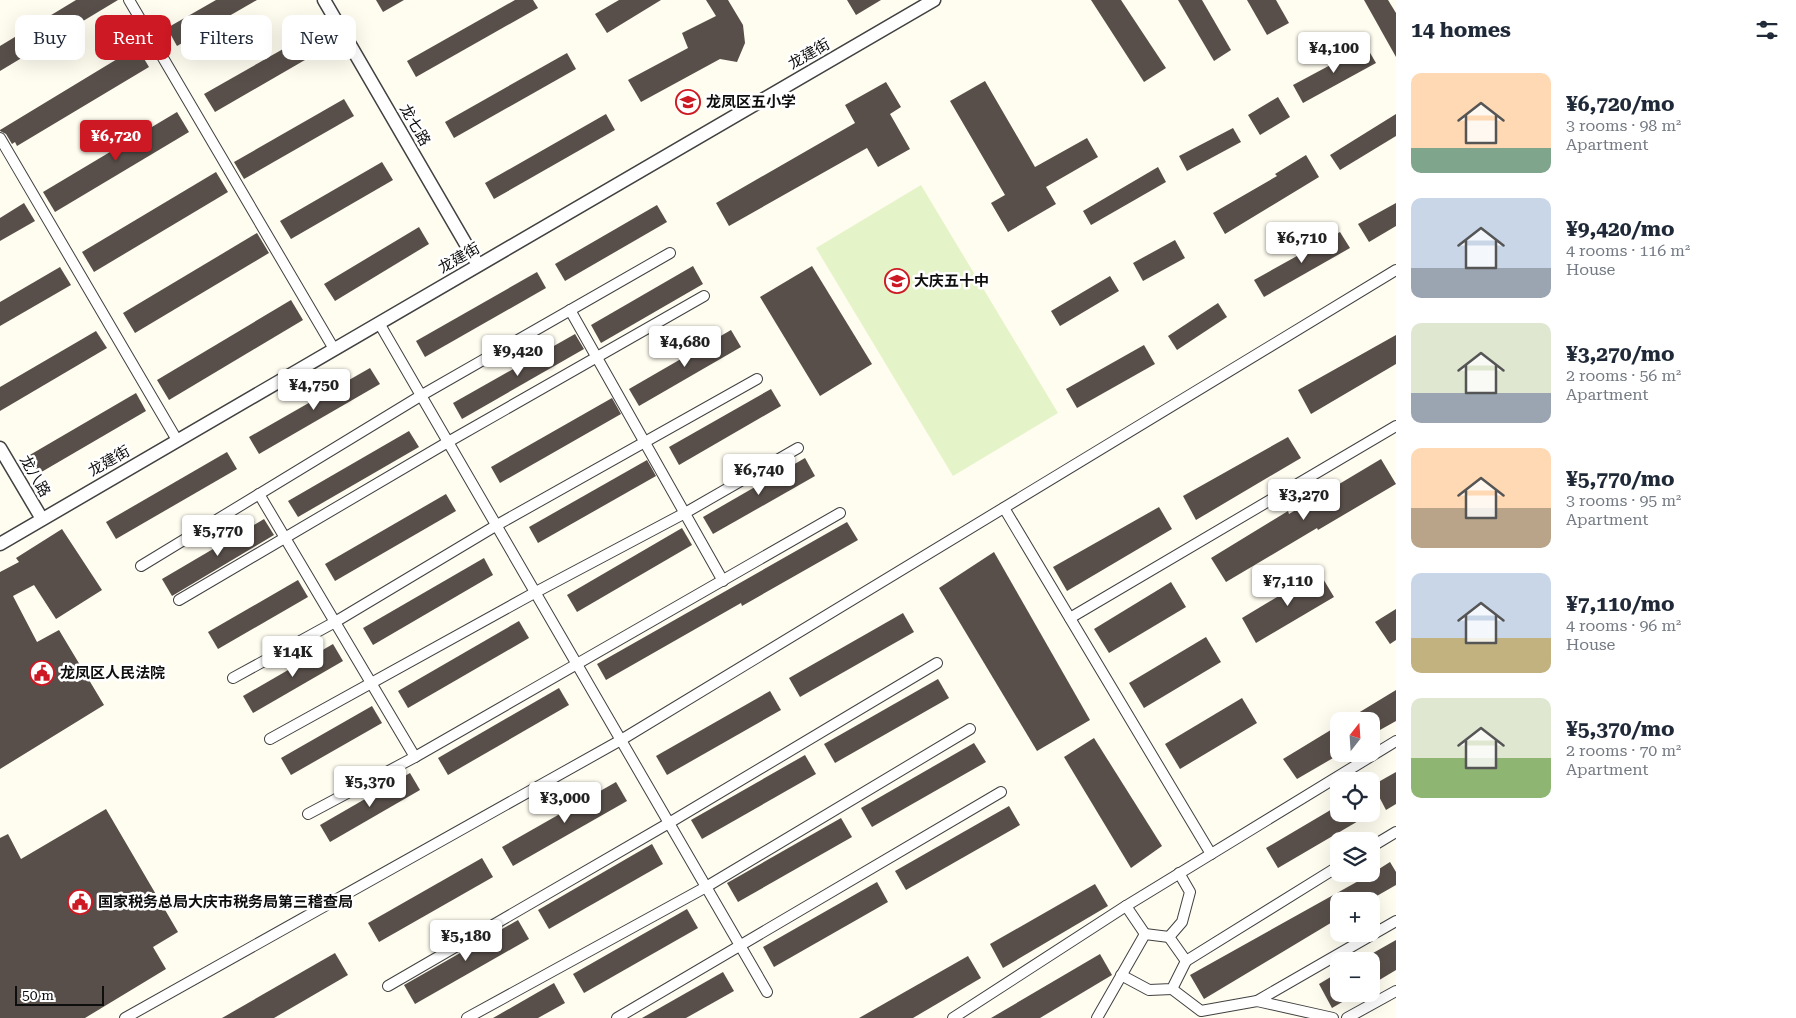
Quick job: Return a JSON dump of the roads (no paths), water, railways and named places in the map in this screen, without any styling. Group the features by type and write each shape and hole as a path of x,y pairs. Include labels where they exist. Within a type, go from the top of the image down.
{"street":[{"path":"129,0 334,349"},
{"name":"龙七路","path":"324,0 478,266"},
{"name":"龙建街","path":"0,544 934,0"},
{"path":"0,138 178,440"},
{"path":"141,566 422,395 670,253"},
{"path":"125,1018 621,740 1396,270"},
{"path":"179,600 448,442 704,296"},
{"path":"570,310 723,581"},
{"path":"379,322 767,992"},
{"path":"233,678 334,622 497,525 757,379"},
{"path":"1070,618 1396,426"},
{"name":"龙八路","path":"0,448 42,519"},
{"path":"270,739 536,592 684,513 798,448"},
{"path":"259,494 415,757"},
{"path":"1004,508 1211,854"},
{"path":"308,814 415,757 840,513"},
{"path":"388,986 669,823 937,663"},
{"path":"467,1018 706,887 970,729"},
{"path":"953,1018 1126,906 1396,741"},
{"path":"617,1018 1001,792"},
{"path":"1380,841 1396,832"},
{"path":"1172,989 1186,961 1330,872"},
{"path":"1169,937 1182,922 1190,892 1179,874"},
{"path":"1126,906 1145,934 1169,937 1186,961"},
{"path":"1121,975 1149,990 1172,989 1201,1011 1257,1001 1396,921"},
{"path":"1097,1018 1145,934"},
{"path":"1347,1018 1396,991"},
{"path":"1257,1001 1333,1018"}],"place":[{"name":"龙凤区五小学","path":"688,102"},
{"name":"大庆五十中","path":"897,281"},
{"name":"龙凤区人民法院","path":"42,673"},
{"name":"国家税务总局大庆市税务局第三稽查局","path":"80,902"}]}
